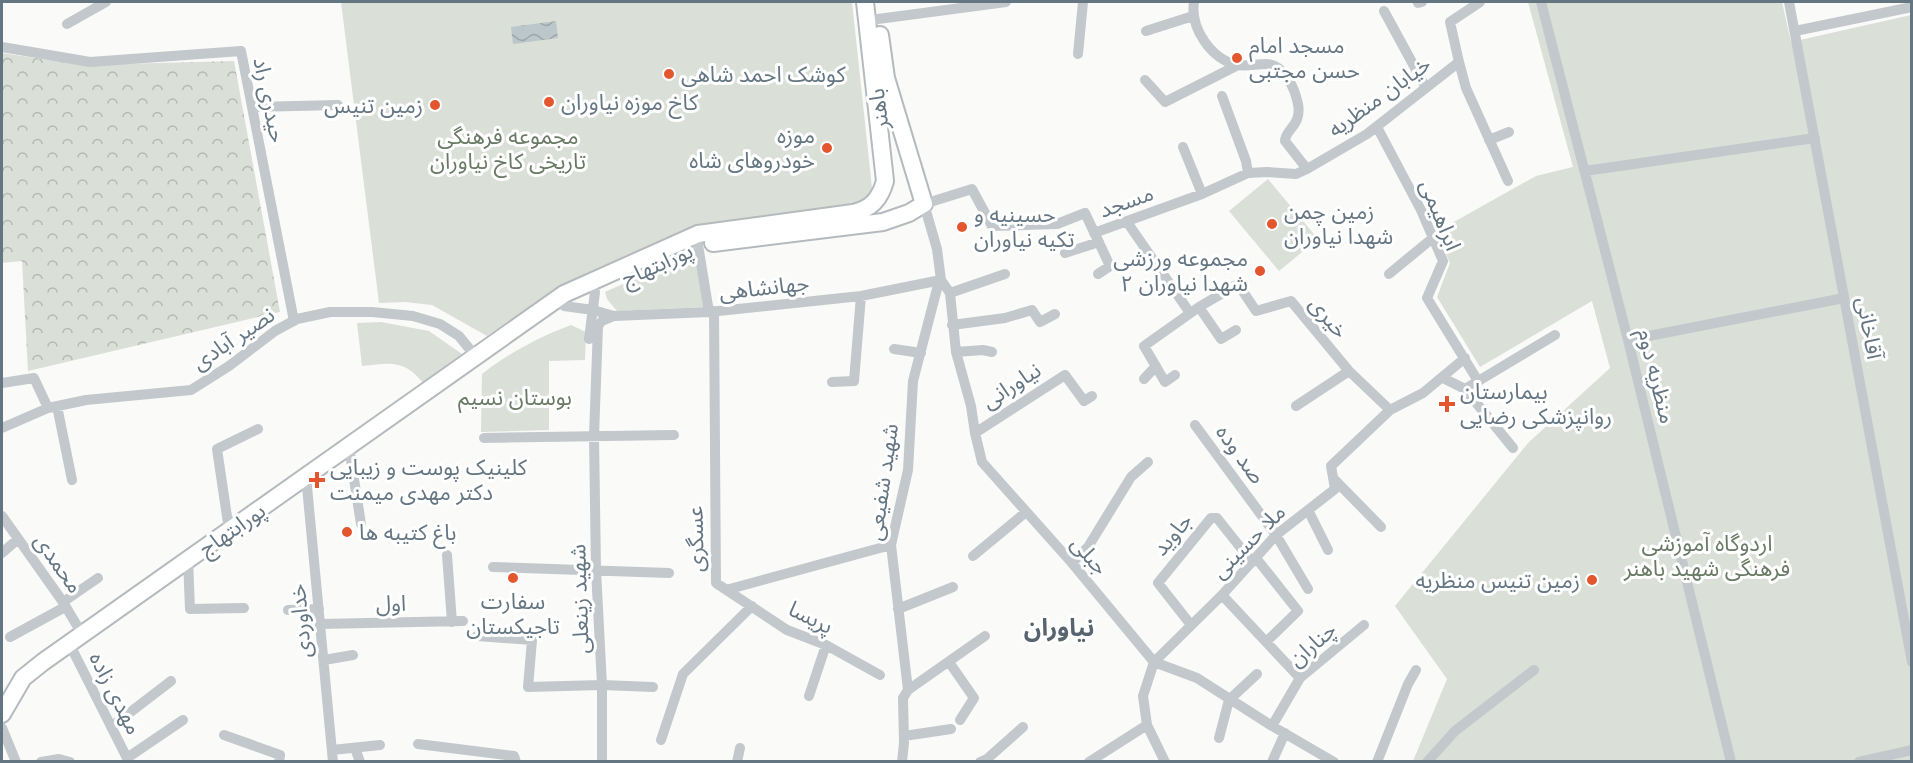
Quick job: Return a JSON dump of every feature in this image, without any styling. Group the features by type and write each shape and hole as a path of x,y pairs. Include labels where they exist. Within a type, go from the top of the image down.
{"main road":[{"name":"باهنر","path":"865,2 885,181 882,192 865,210"},
{"name":"باهنر","path":"876,2 886,78 924,204"},
{"name":"پورابتهاج","path":"2,714 23,678 75,638 564,294 594,287 698,245 883,222 909,213 924,204"},
{"name":"پورابتهاج","path":"476,357 500,348 594,287 698,234 865,210"}],"street":[{"path":"67,24 106,2"},
{"path":"878,19 1006,2"},
{"path":"1078,54 1083,2"},
{"path":"1194,2 1193,16 1197,29 1208,45 1225,60 1239,65 1269,64 1278,67 1284,74 1298,106 1297,123 1286,135 1286,141 1307,170"},
{"name":"خیابان منظریه","path":"1248,173 1296,174 1307,170 1377,127 1459,62 1450,22 1480,2"},
{"name":"منظریه دوم","path":"1541,2 1628,340 1731,762"},
{"name":"آقاخانی","path":"1789,2 1911,662"},
{"path":"1795,31 1911,7"},
{"path":"1384,11 1426,88"},
{"path":"1146,31 1193,16"},
{"name":"حیدری راد","path":"2,47 90,62 241,51 294,321"},
{"path":"1459,62 1466,88 1508,181"},
{"path":"1145,80 1165,102 1239,65"},
{"path":"1222,96 1246,161 1248,173"},
{"path":"252,107 338,105"},
{"name":"ابراهیمی","path":"1377,127 1412,192 1443,261 1427,298 1478,381"},
{"path":"1489,140 1509,132"},
{"path":"1585,171 1815,138"},
{"path":"1183,147 1202,194"},
{"name":"مسجد","path":"924,204 972,189 992,226 1057,224 1085,213 1096,238 1127,222 1202,194 1248,173"},
{"path":"924,204 937,249 940,280 950,293 1005,273"},
{"path":"1127,222 1195,310 1221,339 1236,330"},
{"path":"1389,274 1434,237"},
{"path":"1065,253 1096,238 1110,266 1098,274"},
{"path":"698,245 712,312"},
{"name":"جهانشاهی","path":"564,306 614,316 712,312 861,296 940,280"},
{"name":"شهید شفیعی","path":"902,762 903,698 908,690 891,545 908,470 913,381 940,280"},
{"name":"خیری","path":"1156,366 1144,346 1195,310 1238,284 1257,311 1291,301 1349,371 1390,410"},
{"name":"شهید زینعلی","path":"594,287 587,411 594,436"},
{"name":"جبلی","path":"950,293 956,352 971,406 982,462 1072,563 1154,662 1197,678 1229,700 1334,762"},
{"path":"832,382 854,381 861,296"},
{"path":"1628,340 1844,298"},
{"path":"952,325 1005,318 1032,310 1040,322 1055,314"},
{"name":"نصیر آبادی","path":"2,428 52,407 86,400 191,390 229,366 275,330 294,321 330,312 372,312 413,316 440,324 459,336 476,357"},
{"name":"عسگری","path":"712,312 716,583 726,590 891,545"},
{"name":"شهید زینعلی","path":"602,762 602,685 596,570 594,436 597,332 602,321 614,316"},
{"path":"1465,389 1555,335"},
{"path":"894,349 921,352"},
{"path":"956,352 983,350 992,352"},
{"name":"ملا حسینی","path":"1154,662 1222,595 1276,535 1335,489 1331,466 1390,410 1423,393 1465,358"},
{"path":"1144,379 1156,366 1165,382 1175,375"},
{"path":"1296,406 1349,371"},
{"name":"نیاورانی","path":"975,433 1065,375 1084,401 1092,396"},
{"path":"2,383 34,378 52,407 72,480"},
{"path":"1443,378 1465,389 1514,448"},
{"name":"صد وده","path":"1195,425 1276,535 1308,589"},
{"path":"229,530 217,448 258,429"},
{"path":"484,438 674,435"},
{"path":"349,447 361,524"},
{"path":"1072,563 1088,547 1131,477 1148,462"},
{"name":"خداوردی","path":"306,476 333,756"},
{"path":"1333,479 1381,527"},
{"path":"1308,510 1328,550"},
{"path":"973,556 1026,512"},
{"name":"محمدی","path":"2,516 64,604 75,638"},
{"name":"جاوید","path":"1191,625 1158,584 1211,518 1217,518 1254,560"},
{"path":"2,553 18,539"},
{"name":"اول","path":"320,624 457,622 447,555"},
{"path":"188,559 190,609 244,608"},
{"path":"1254,560 1298,611 1266,642"},
{"path":"493,567 669,573"},
{"path":"10,637 64,604 98,578"},
{"path":"898,609 952,586"},
{"name":"پریسا","path":"726,590 787,630 826,645 880,675"},
{"path":"1222,595 1300,678"},
{"path":"661,740 683,674 752,606"},
{"path":"288,610 319,609"},
{"name":"چناران","path":"1272,726 1300,678 1364,625"},
{"path":"477,636 532,640 528,687 602,685 652,687"},
{"path":"908,690 985,636"},
{"name":"مهدی زاده","path":"75,638 111,727 128,760"},
{"path":"809,696 826,645"},
{"path":"324,660 353,654"},
{"path":"950,662 974,698 960,720"},
{"path":"1154,662 1143,696 1147,725 1165,762"},
{"path":"1377,762 1408,684 1416,670"},
{"path":"1426,762 1455,731 1534,670"},
{"path":"1219,738 1229,700 1257,674"},
{"path":"111,727 171,681"},
{"path":"128,760 183,720"},
{"path":"1089,762 1102,758 1147,725"},
{"path":"980,762 987,759 1023,727"},
{"path":"2,728 16,762"},
{"path":"904,736 951,729"},
{"path":"1272,762 1285,734"},
{"path":"224,735 280,755 279,762"},
{"path":"418,744 514,756 516,762"},
{"path":"333,756 355,748 380,745"},
{"path":"355,748 360,762"},
{"path":"737,762 740,748"},
{"path":"1859,762 1911,750"},
{"path":"41,762 59,759 70,762"}],"green space":[{"name":"مجموعه فرهنگی تاریخی کاخ نیاوران","path":"341,2 852,2 872,188 869,198 860,206 695,226 563,286 487,336 432,305 405,302 379,303"},
{"name":"اردوگاه آموزشی فرهنگی شهید باهنر","path":"1528,2 1782,2 1791,42 1911,15 1911,761 1413,761 1447,679 1395,606 1528,443 1610,368 1592,301 1480,367 1437,297 1450,263 1436,232 1536,176 1573,167"},
{"path":"2,53 82,65 234,61 280,312 28,371 22,261 2,263"},
{"name":"زمین چمن شهدا نیاوران","path":"1268,179 1318,239 1279,271 1229,211"},
{"path":"695,252 706,307 617,311 607,299 605,292"},
{"path":"381,322 429,331 462,354 424,384 410,370 396,364 362,366 357,323"},
{"name":"بوستان نسیم","path":"571,325 586,332 585,360 549,361 549,430 481,432 482,374 525,346"}],"water":[{"path":"556,21 558,38 513,44 511,27"}],"place":[{"name":"مسجد امام حسن مجتبی","path":"1237,58"},
{"name":"کوشک احمد شاهی","path":"669,74"},
{"name":"کاخ موزه نیاوران","path":"549,102"},
{"name":"زمین تنیس","path":"435,105"},
{"name":"موزه خودروهای شاه","path":"827,148"},
{"name":"زمین چمن شهدا نیاوران","path":"1272,224"},
{"name":"حسینیه و تکیه نیاوران","path":"962,227"},
{"name":"مجموعه ورزشی شهدا نیاوران ۲","path":"1260,271"},
{"name":"بیمارستان روانپزشکی رضایی","path":"1447,404"},
{"name":"کلینیک پوست و زیبایی دکتر مهدی میمنت","path":"317,480"},
{"name":"باغ کتیبه ها","path":"347,532"},
{"name":"سفارت تاجیکستان","path":"513,578"},
{"name":"زمین تنیس منظریه","path":"1592,580"}],"district":[{"name":"نیاوران","path":"1059,628"}]}
